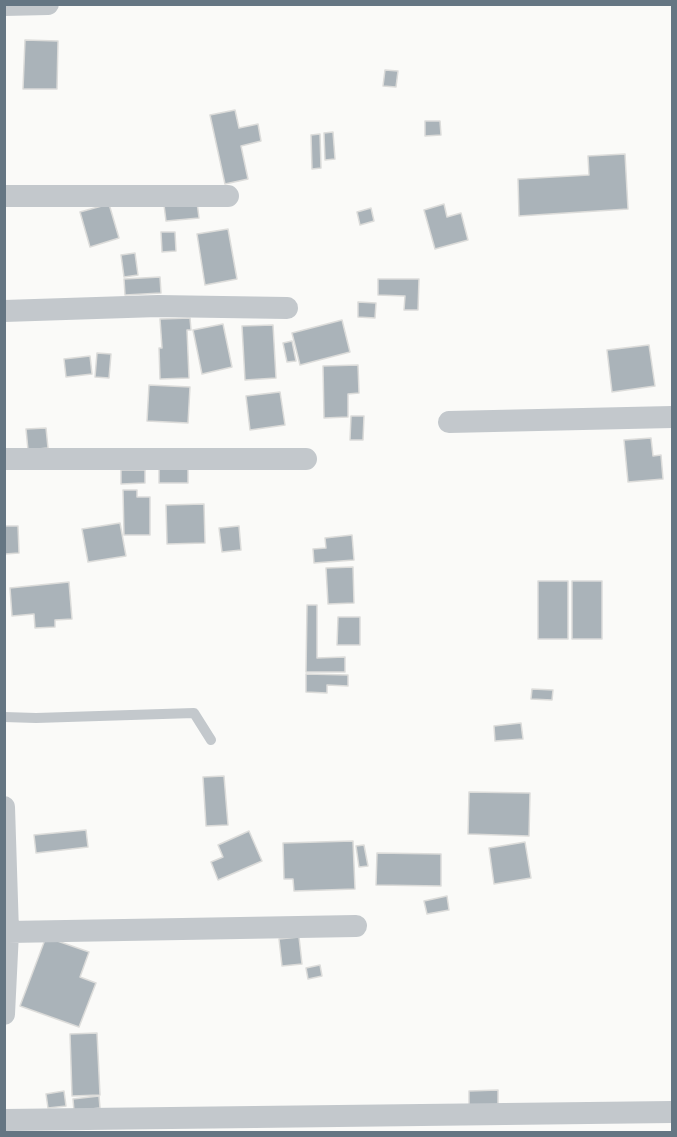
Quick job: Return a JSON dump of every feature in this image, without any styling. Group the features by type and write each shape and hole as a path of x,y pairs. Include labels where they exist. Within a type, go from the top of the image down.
{"street":[{"path":"4,5 48,4"},
{"path":"4,195 228,196"},
{"path":"4,311 158,306 287,308"},
{"path":"448,422 672,417"},
{"path":"4,459 306,459"},
{"path":"4,807 8,932 4,1014"},
{"path":"8,932 356,926"},
{"path":"4,1120 223,1125 672,1113"}],"lane":[{"path":"4,717 194,713 211,740"}],"building":[{"path":"25,40 58,41 57,89 23,89"},
{"path":"385,70 398,71 396,87 383,86"},
{"path":"235,110 239,128 258,124 261,141 241,146 248,179 225,184 210,115"},
{"path":"425,121 440,121 441,135 425,136"},
{"path":"333,132 335,159 325,160 324,133"},
{"path":"320,134 321,168 312,169 311,135"},
{"path":"625,154 628,209 519,216 518,179 589,175 588,156"},
{"path":"197,202 199,218 166,221 164,205"},
{"path":"109,204 119,238 90,247 80,212"},
{"path":"444,204 447,217 461,213 468,240 435,249 424,210"},
{"path":"371,208 374,221 360,225 357,212"},
{"path":"228,229 237,279 205,285 197,234"},
{"path":"161,232 175,232 176,251 162,252"},
{"path":"135,253 138,275 124,277 121,255"},
{"path":"160,277 161,293 125,295 124,279"},
{"path":"378,279 419,279 418,310 404,310 405,296 378,295"},
{"path":"358,302 376,303 375,318 358,317"},
{"path":"190,318 191,330 187,330 189,378 160,379 159,348 162,348 160,319"},
{"path":"342,320 350,352 300,365 292,333"},
{"path":"223,324 232,367 202,374 193,330"},
{"path":"273,325 276,378 245,380 242,326"},
{"path":"292,341 296,361 287,362 283,343"},
{"path":"649,345 655,386 612,392 607,350"},
{"path":"97,353 111,354 109,378 95,377"},
{"path":"90,356 92,374 66,377 64,359"},
{"path":"358,365 359,393 348,394 348,417 324,418 323,366"},
{"path":"149,385 190,387 188,423 147,421"},
{"path":"280,392 285,425 250,430 246,396"},
{"path":"351,416 364,416 363,440 350,440"},
{"path":"46,428 48,448 28,450 26,429"},
{"path":"651,438 653,456 661,455 663,479 628,482 624,440"},
{"path":"159,469 188,469 188,483 159,483"},
{"path":"121,470 145,470 145,483 121,484"},
{"path":"123,490 137,490 137,497 150,497 150,535 124,535"},
{"path":"204,504 205,543 167,544 166,505"},
{"path":"120,523 126,556 88,562 82,529"},
{"path":"4,526 18,526 19,553 5,554"},
{"path":"239,526 241,550 222,552 219,528"},
{"path":"352,535 354,560 314,563 313,549 326,548 325,538"},
{"path":"353,567 354,603 328,604 326,568"},
{"path":"538,581 568,581 568,639 538,639"},
{"path":"572,581 602,581 602,639 572,639"},
{"path":"69,582 72,619 55,620 55,627 35,628 34,614 12,616 10,588"},
{"path":"307,605 317,605 317,658 345,657 345,672 306,672"},
{"path":"338,617 360,617 360,645 337,645"},
{"path":"306,674 348,675 348,686 327,685 327,693 306,692"},
{"path":"532,689 553,690 552,700 531,699"},
{"path":"521,723 523,739 495,741 494,726"},
{"path":"224,776 228,825 206,826 203,777"},
{"path":"469,792 530,793 529,836 468,834"},
{"path":"86,830 88,847 36,853 34,835"},
{"path":"249,831 262,861 218,880 211,862 223,857 218,845"},
{"path":"353,841 355,889 294,891 293,879 284,879 283,843"},
{"path":"525,842 531,878 494,884 489,848"},
{"path":"364,845 368,866 359,867 356,846"},
{"path":"377,853 441,854 441,886 376,885"},
{"path":"447,896 449,910 427,914 424,901"},
{"path":"46,937 89,952 80,977 96,983 79,1027 20,1006"},
{"path":"299,937 302,964 282,966 279,939"},
{"path":"320,965 322,976 308,979 306,968"},
{"path":"97,1033 100,1095 72,1096 70,1034"},
{"path":"498,1090 498,1106 469,1108 469,1091"},
{"path":"64,1091 66,1106 48,1108 46,1094"},
{"path":"99,1096 100,1108 74,1111 73,1099"}]}
